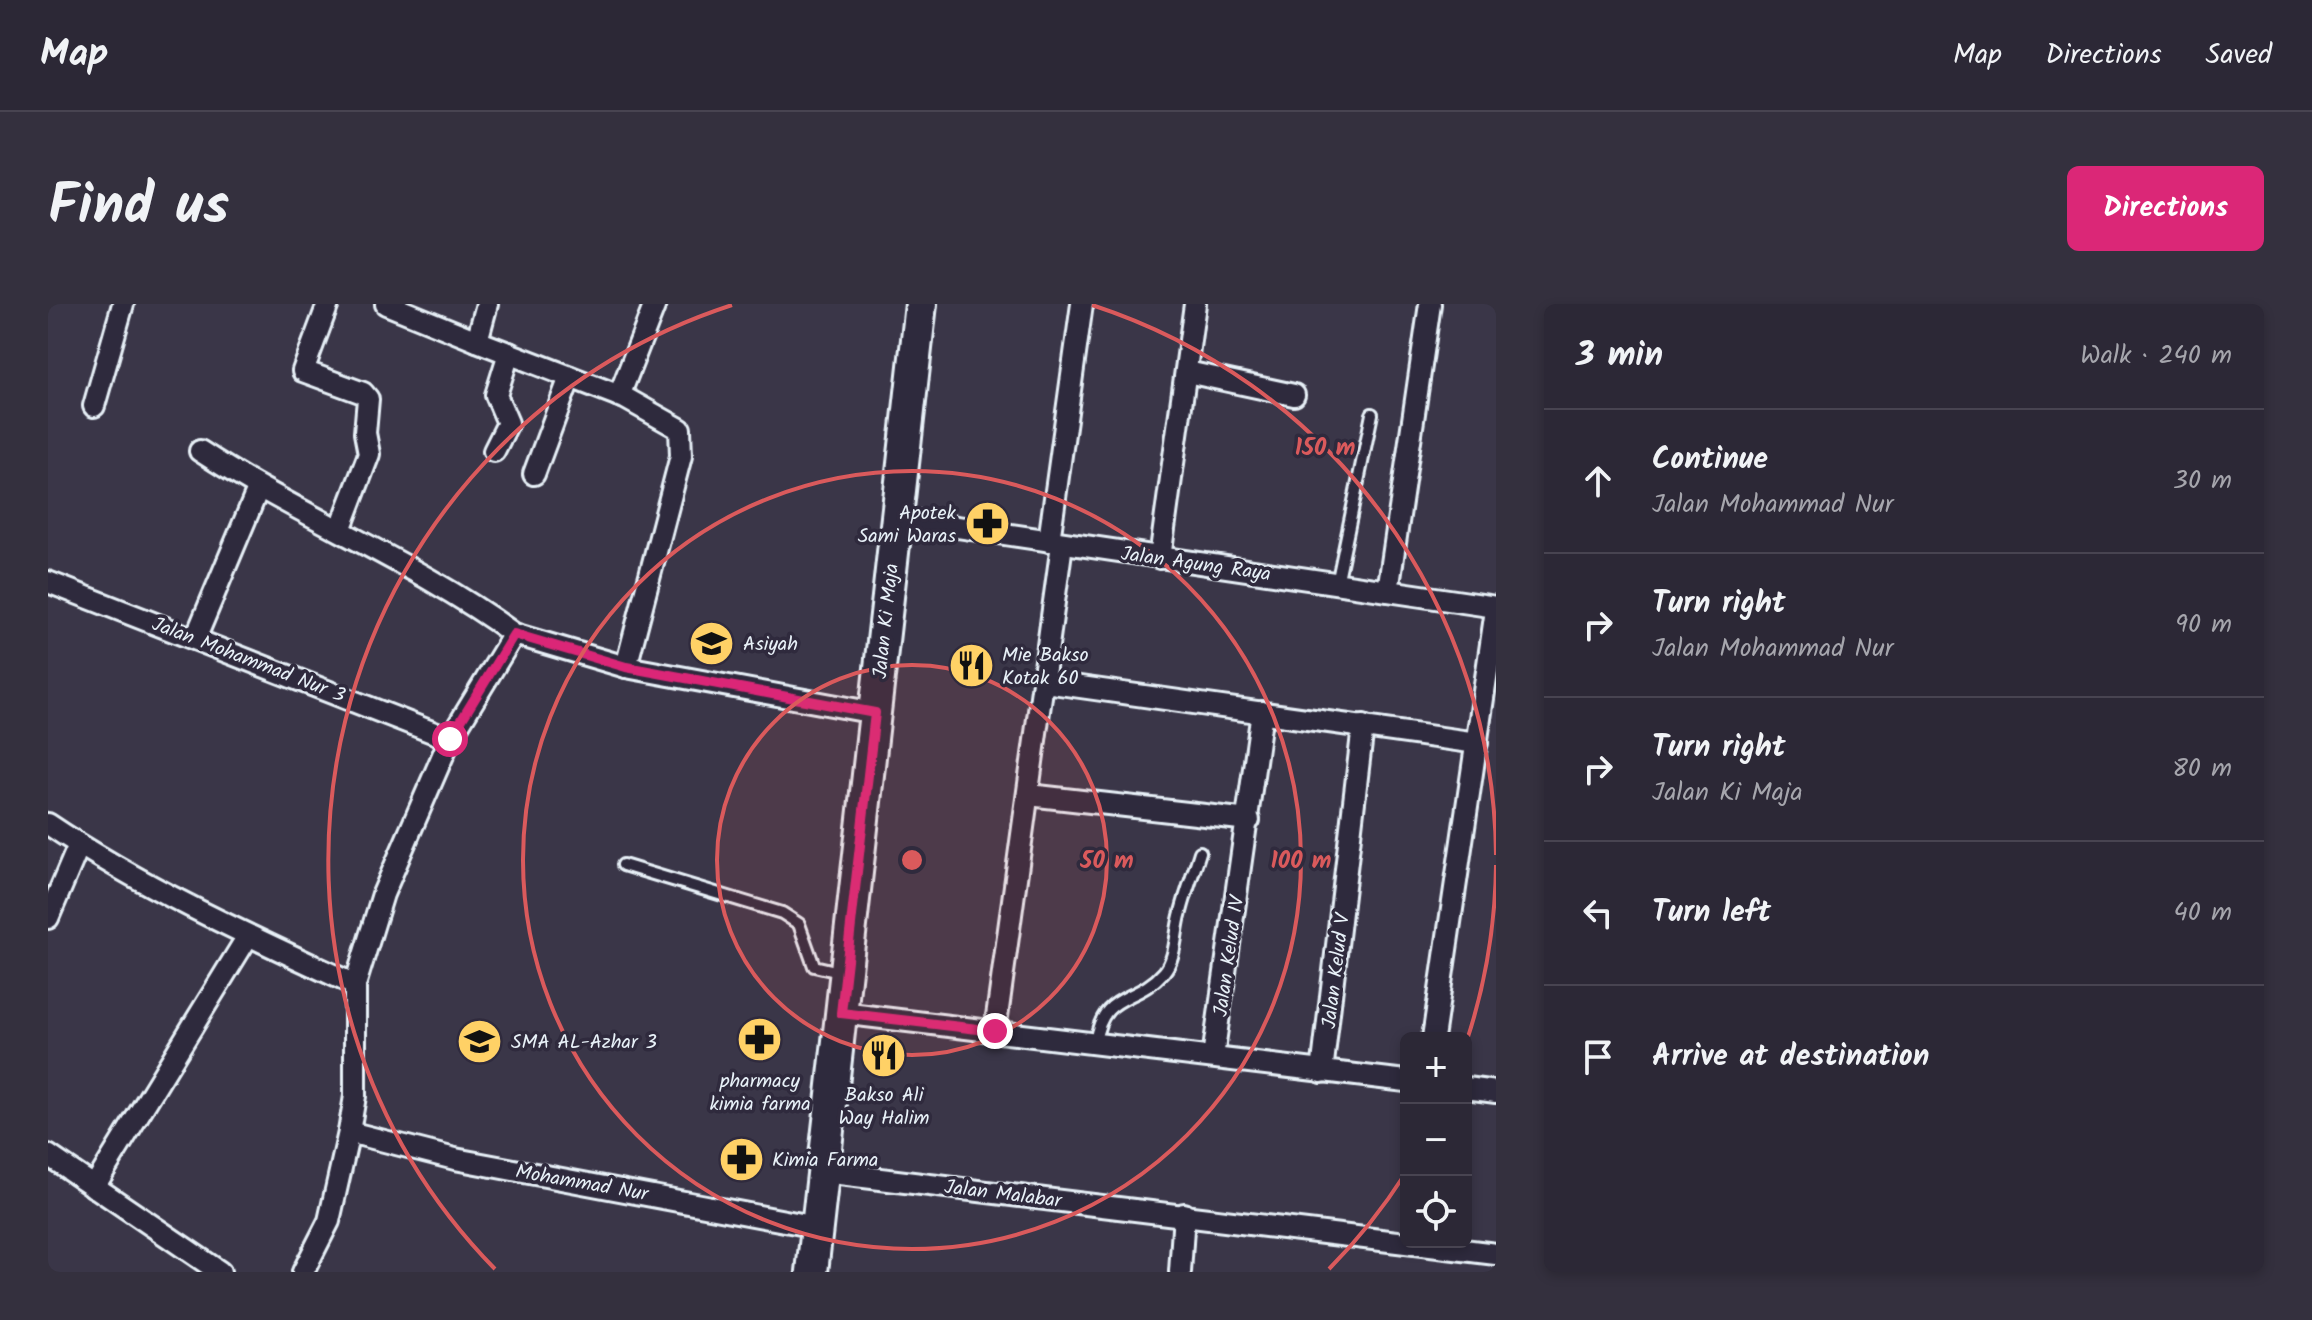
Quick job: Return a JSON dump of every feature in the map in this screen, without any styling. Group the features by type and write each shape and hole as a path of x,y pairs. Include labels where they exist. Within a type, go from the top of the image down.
{"main road":[{"name":"Jalan Ki Maja","path":"812,1272 921,304"}],"street":[{"path":"94,406 123,304"},
{"path":"328,304 303,371 363,393 368,399 365,433 369,454 366,470 340,530"},
{"path":"386,304 619,396 680,429 682,440 626,667"},
{"path":"477,341 487,304"},
{"path":"619,396 655,304"},
{"path":"995,1031 1045,682 1056,542 1082,304"},
{"path":"1160,558 1195,304"},
{"path":"1388,591 1430,304"},
{"path":"494,451 508,423 496,395 509,353"},
{"path":"1187,372 1294,395"},
{"path":"534,474 570,377"},
{"path":"200,451 258,489 469,600 514,634 626,667 875,713"},
{"path":"196,637 258,489"},
{"name":"Jalan Agung Raya","path":"897,518 1496,608"},
{"name":"Jalan Mohammad Nur 3","path":"48,582 196,637 450,739"},
{"path":"1434,1032 1496,608"},
{"path":"303,1272 329,1221 349,1132 355,1096 355,985 383,894 450,739 514,634"},
{"path":"1045,682 1477,743"},
{"name":"Jalan Kelud IV","path":"1213,1057 1262,712"},
{"name":"Jalan Kelud V","path":"1322,1072 1363,726"},
{"path":"1029,795 1249,820"},
{"path":"48,824 79,845 248,936 355,985"},
{"path":"48,918 79,845"},
{"path":"94,1187 248,936"},
{"path":"841,1013 1400,1080"},
{"path":"1472,1089 1496,1092"},
{"name":"Mohammad Nur","path":"349,1132 455,1159 817,1227"},
{"path":"48,1155 220,1272"},
{"name":"Jalan Malabar","path":"823,1172 1496,1254"},
{"path":"1180,1272 1184,1214"}],"lane":[{"path":"1337,584 1372,414"},
{"path":"1095,1043 1098,1023 1108,1005 1147,986 1170,963 1180,914 1200,852"},
{"path":"623,865 782,913 799,924 814,966 845,973"}],"place":[{"name":"Apotek Sami Waras","path":"987,523"},
{"name":"Asiyah","path":"712,643"},
{"name":"Mie Bakso Kotak 60","path":"971,666"},
{"name":"pharmacy kimia farma","path":"760,1040"},
{"name":"SMA AL-Azhar 3","path":"480,1041"},
{"name":"Bakso Ali Way Halim","path":"884,1055"},
{"name":"Kimia Farma","path":"741,1159"}],"route":[{"path":"450,739 514,634 626,667 875,713 841,1013 995,1031"}]}
